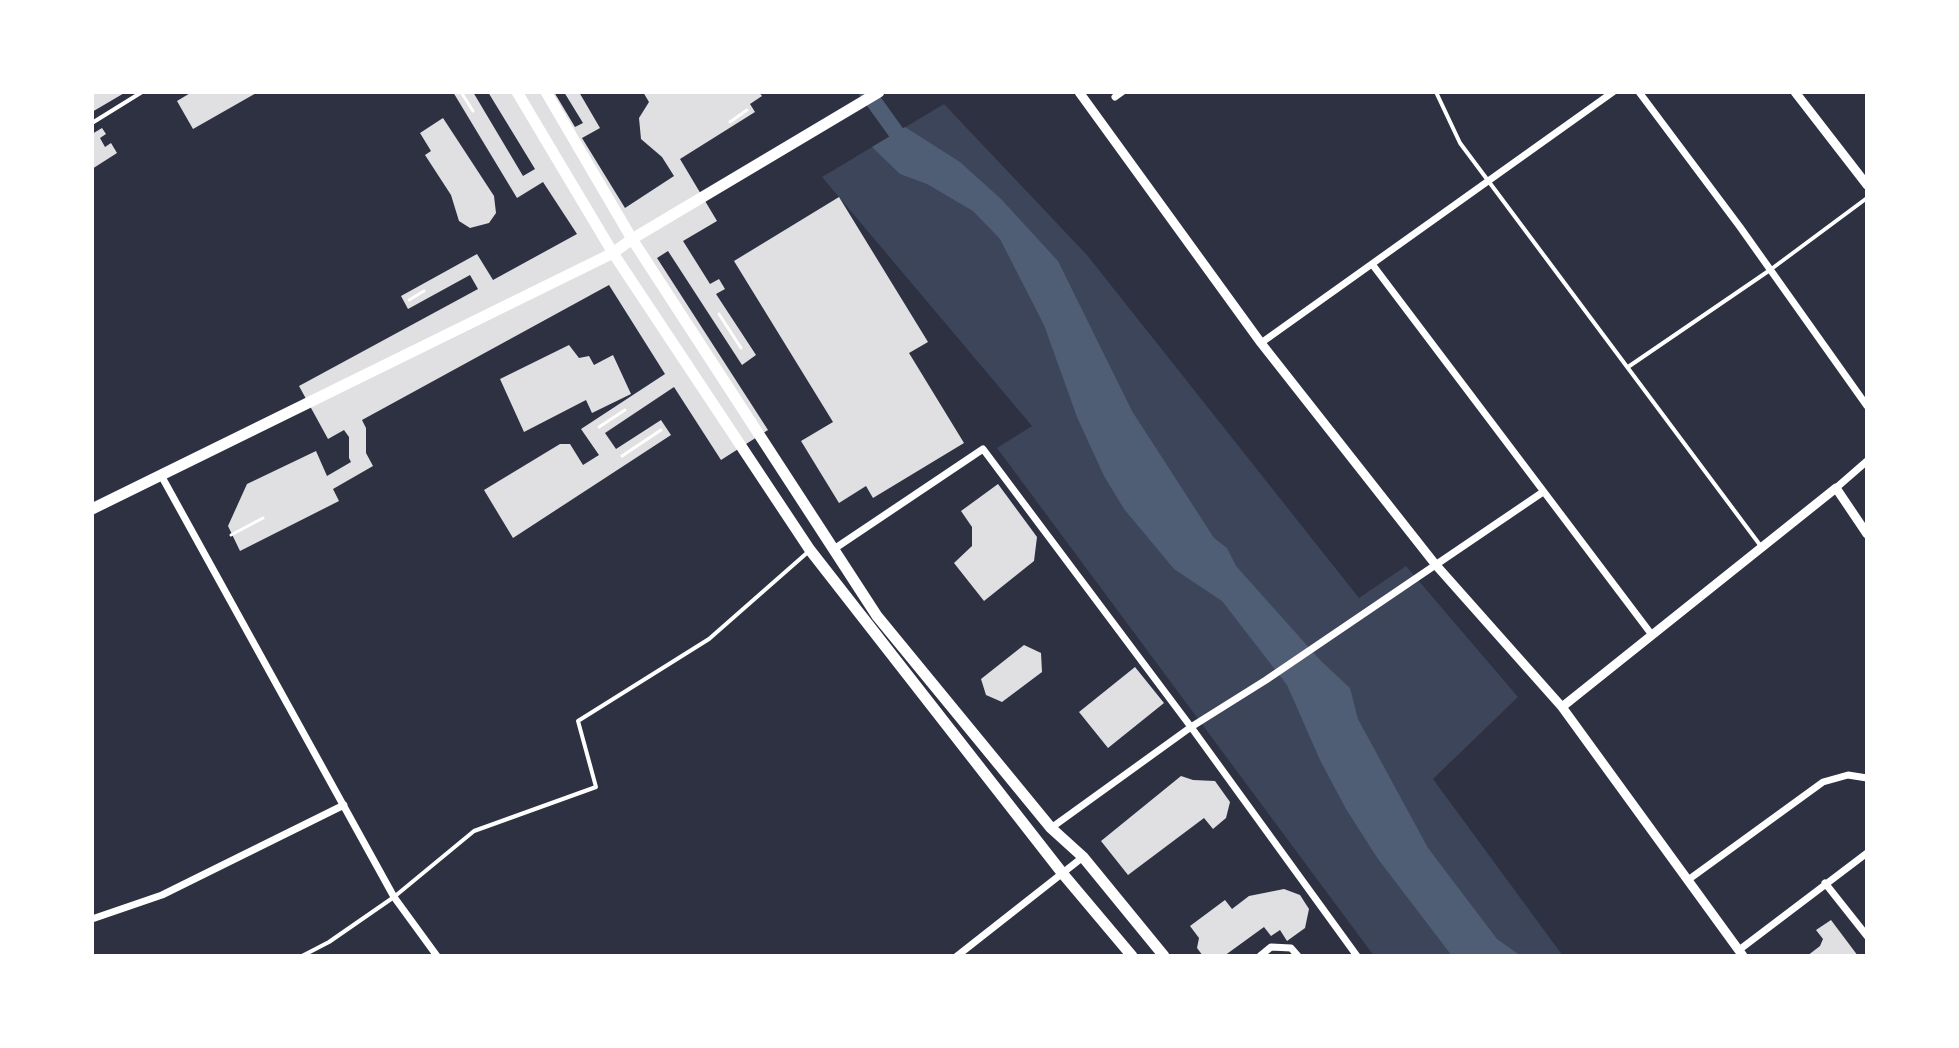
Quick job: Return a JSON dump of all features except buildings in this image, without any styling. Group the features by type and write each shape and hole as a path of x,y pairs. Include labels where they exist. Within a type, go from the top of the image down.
{"main road":[{"path":"517,92 613,253 810,550 1063,874 1132,956"},
{"path":"546,92 632,239 877,616 1051,828 1083,857 1164,956"},
{"path":"92,509 613,253 879,92"}],"street":[{"path":"1079,92 1261,343 1435,564 1562,707 1741,953 1825,883 1867,853"},
{"path":"1261,343 1613,92"},
{"path":"1639,92 1867,406"},
{"path":"1795,92 1867,185"},
{"path":"1372,264 1652,635"},
{"path":"834,549 983,449 1357,956"},
{"path":"1562,707 1867,461"},
{"path":"162,477 394,897 437,956"},
{"path":"1836,488 1867,534"},
{"path":"1051,828 1191,727 1266,680 1543,492"},
{"path":"1688,880 1823,782 1848,775 1867,778"},
{"path":"92,919 162,895 344,805"},
{"path":"957,956 1083,857"},
{"path":"1825,883 1867,936"},
{"path":"1260,956 1271,947 1291,948 1298,956"}],"lane":[{"path":"92,123 142,92"},
{"path":"1436,92 1460,143 1762,547"},
{"path":"1628,367 1770,270 1867,198"},
{"path":"302,956 329,942 394,897 474,831 596,787 578,721 709,639 810,550"}],"path":[{"path":"461,92 473,111"},
{"path":"730,122 747,110"},
{"path":"409,300 424,291"},
{"path":"719,314 741,348"},
{"path":"599,427 625,410"},
{"path":"622,456 661,430"},
{"path":"231,535 263,518"}],"shaded area":[{"path":"944,104 1087,255 1359,598 1406,566 1518,697 1433,779 1563,956 1374,956 997,448 1032,426 822,177"},
{"path":"905,127 960,162 1001,199 1058,261 1132,411 1214,538 1227,548 1236,566 1321,661 1350,688 1358,719 1428,848 1497,939 1521,956 1452,956 1378,859 1320,760 1287,685 1222,601 1174,569 1124,509 1104,476 1077,417 1044,325 1000,239 973,211 927,184 900,174 872,147"}],"waterway":[{"path":"867,92 908,149"}]}
